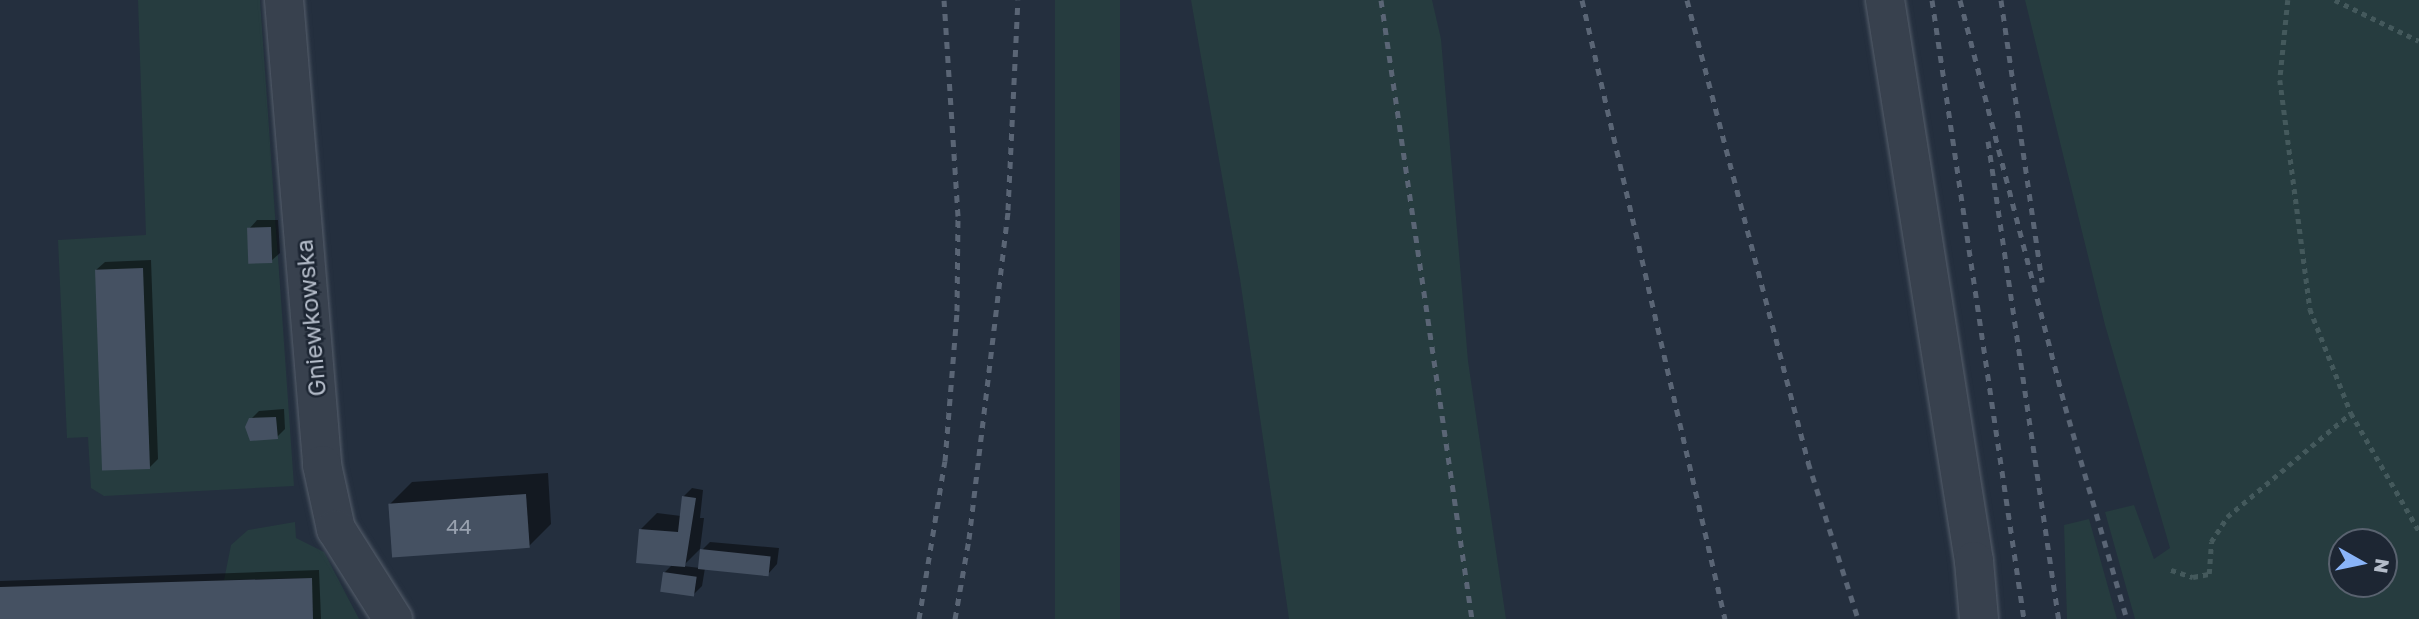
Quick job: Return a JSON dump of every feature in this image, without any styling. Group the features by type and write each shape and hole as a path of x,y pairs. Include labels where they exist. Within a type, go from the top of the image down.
{"street":[{"name":"Gniewkowska","path":"284,0 322,465 336,529 393,619"},
{"path":"1885,0 1974,561 1979,619"}],"path":[{"path":"2288,0 2280,80 2310,309 2351,413 2419,531"},
{"path":"2334,0 2419,41"},
{"path":"2171,570 2193,577 2209,574 2211,542 2227,517 2351,413"}],"green space":[{"path":"138,0 260,0 294,486 104,496 91,488 88,437 67,438 58,240 146,235"},
{"path":"1055,0 1120,0 1120,619 1055,619"},
{"path":"1191,0 1432,0 1441,39 1468,361 1506,619 1289,619 1240,279"},
{"path":"2025,0 2419,0 2419,619 2135,619 2105,512 2134,505 2154,559 2170,548 2105,325"},
{"path":"2089,519 2117,619 2067,619 2064,525"},
{"path":"295,522 296,538 324,552 359,619 313,619 311,578 224,580 231,545 248,530"}],"building":[{"path":"271,227 272,263 248,264 247,228"},
{"path":"143,268 150,469 102,471 95,270"},
{"path":"276,417 278,439 250,441 245,427 249,418"},
{"path":"526,494 530,548 392,557 388,504"},
{"path":"682,496 696,498 685,567 636,563 639,529 678,532"},
{"path":"700,549 771,556 769,576 698,569"},
{"path":"663,572 697,577 694,597 660,592"},
{"path":"312,578 313,619 0,619 0,587"}],"railway":[{"path":"919,619 945,461 957,311 958,216 944,0"},
{"path":"955,619 969,539 1008,210 1018,0"},
{"path":"1381,0 1472,619"},
{"path":"1582,0 1725,619"},
{"path":"1687,0 1808,462 1858,619"},
{"path":"1932,0 2024,619"},
{"path":"1960,0 2065,406 2127,619"},
{"path":"2001,0 2042,282"},
{"path":"1988,141 2059,619"}]}
